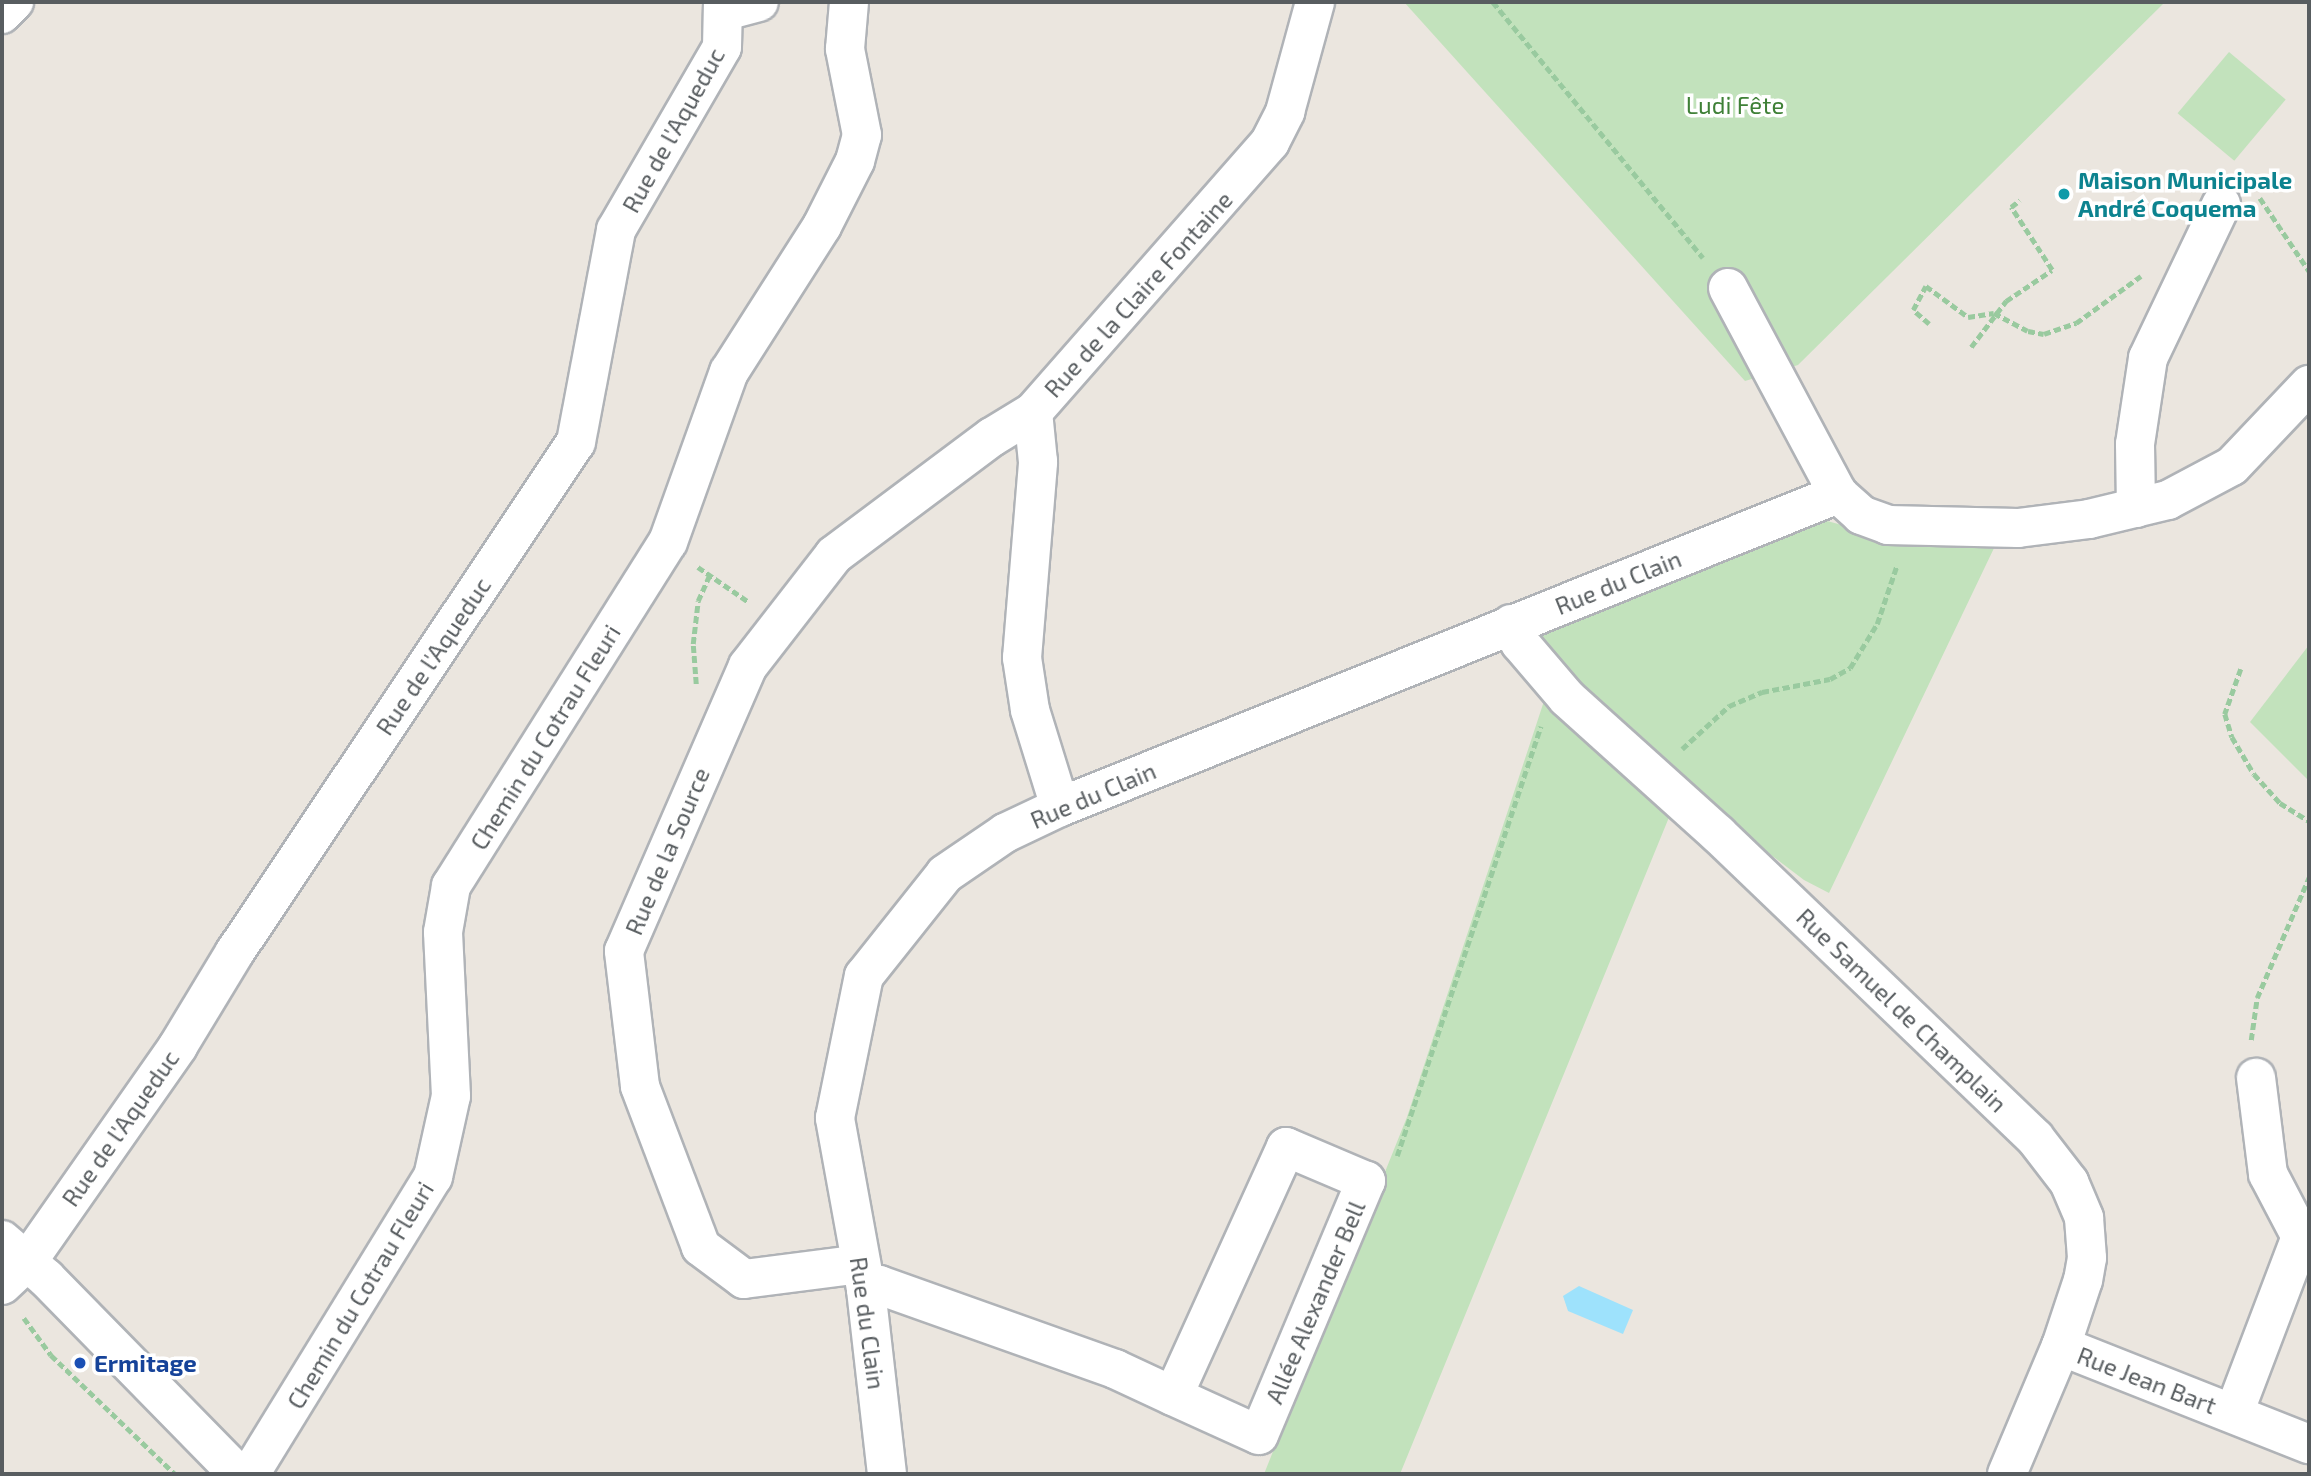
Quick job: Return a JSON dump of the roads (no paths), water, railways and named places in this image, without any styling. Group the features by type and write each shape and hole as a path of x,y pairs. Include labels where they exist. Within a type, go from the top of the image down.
{"street":[{"path":"2,15 14,2"},
{"name":"Chemin du Cotrau Fleuri","path":"250,1474 433,1177 451,1096 443,932 451,886 668,542 729,372 822,226 855,161 862,135 845,49 849,2"},
{"name":"Rue de la Claire Fontaine","path":"1060,807 1030,710 1022,658 1038,462 1033,412 1270,142 1284,112 1315,2"},
{"name":"Rue de l'Aqueduc","path":"8,1268 178,1046 235,952 576,442 616,230 722,47 736,5"},
{"path":"2136,508 2135,444 2148,358 2221,205"},
{"path":"1728,288 1838,494 1850,508 1873,521 1909,526 2018,528 2136,508 2187,492 2232,466 2309,385"},
{"name":"Rue de la Source","path":"863,1276 744,1279 701,1247 640,1086 624,951 748,666 834,555 992,437 1033,412"},
{"name":"Rue du Clain","path":"887,1474 863,1276 835,1118 864,976 945,874 1005,833 1060,807 1838,494"},
{"name":"Rue Samuel de Champlain","path":"1511,624 1520,643 1559,687 2035,1138 2059,1167 2084,1218 2087,1248 2083,1280 2061,1346 2007,1474"},
{"name":"Rue Jean Bart","path":"2234,1413 2301,1237 2268,1174 2256,1078"},
{"name":"Allée Alexander Bell","path":"863,1276 879,1285 1115,1369 1173,1396 1259,1434 1366,1181 1286,1147 1173,1396"},
{"path":"8,1268 238,1474"},
{"name":"Rue Jean Bart","path":"2061,1346 2309,1444"}],"water":[{"path":"1579,1286 1633,1310 1623,1334 1568,1311 1563,1296"}],"place":[{"name":"Maison Municipale André Coquema","path":"2064,194"},
{"name":"Ermitage","path":"80,1363"}],"park label":[{"name":"Ludi Fête","path":"1735,105"}]}
